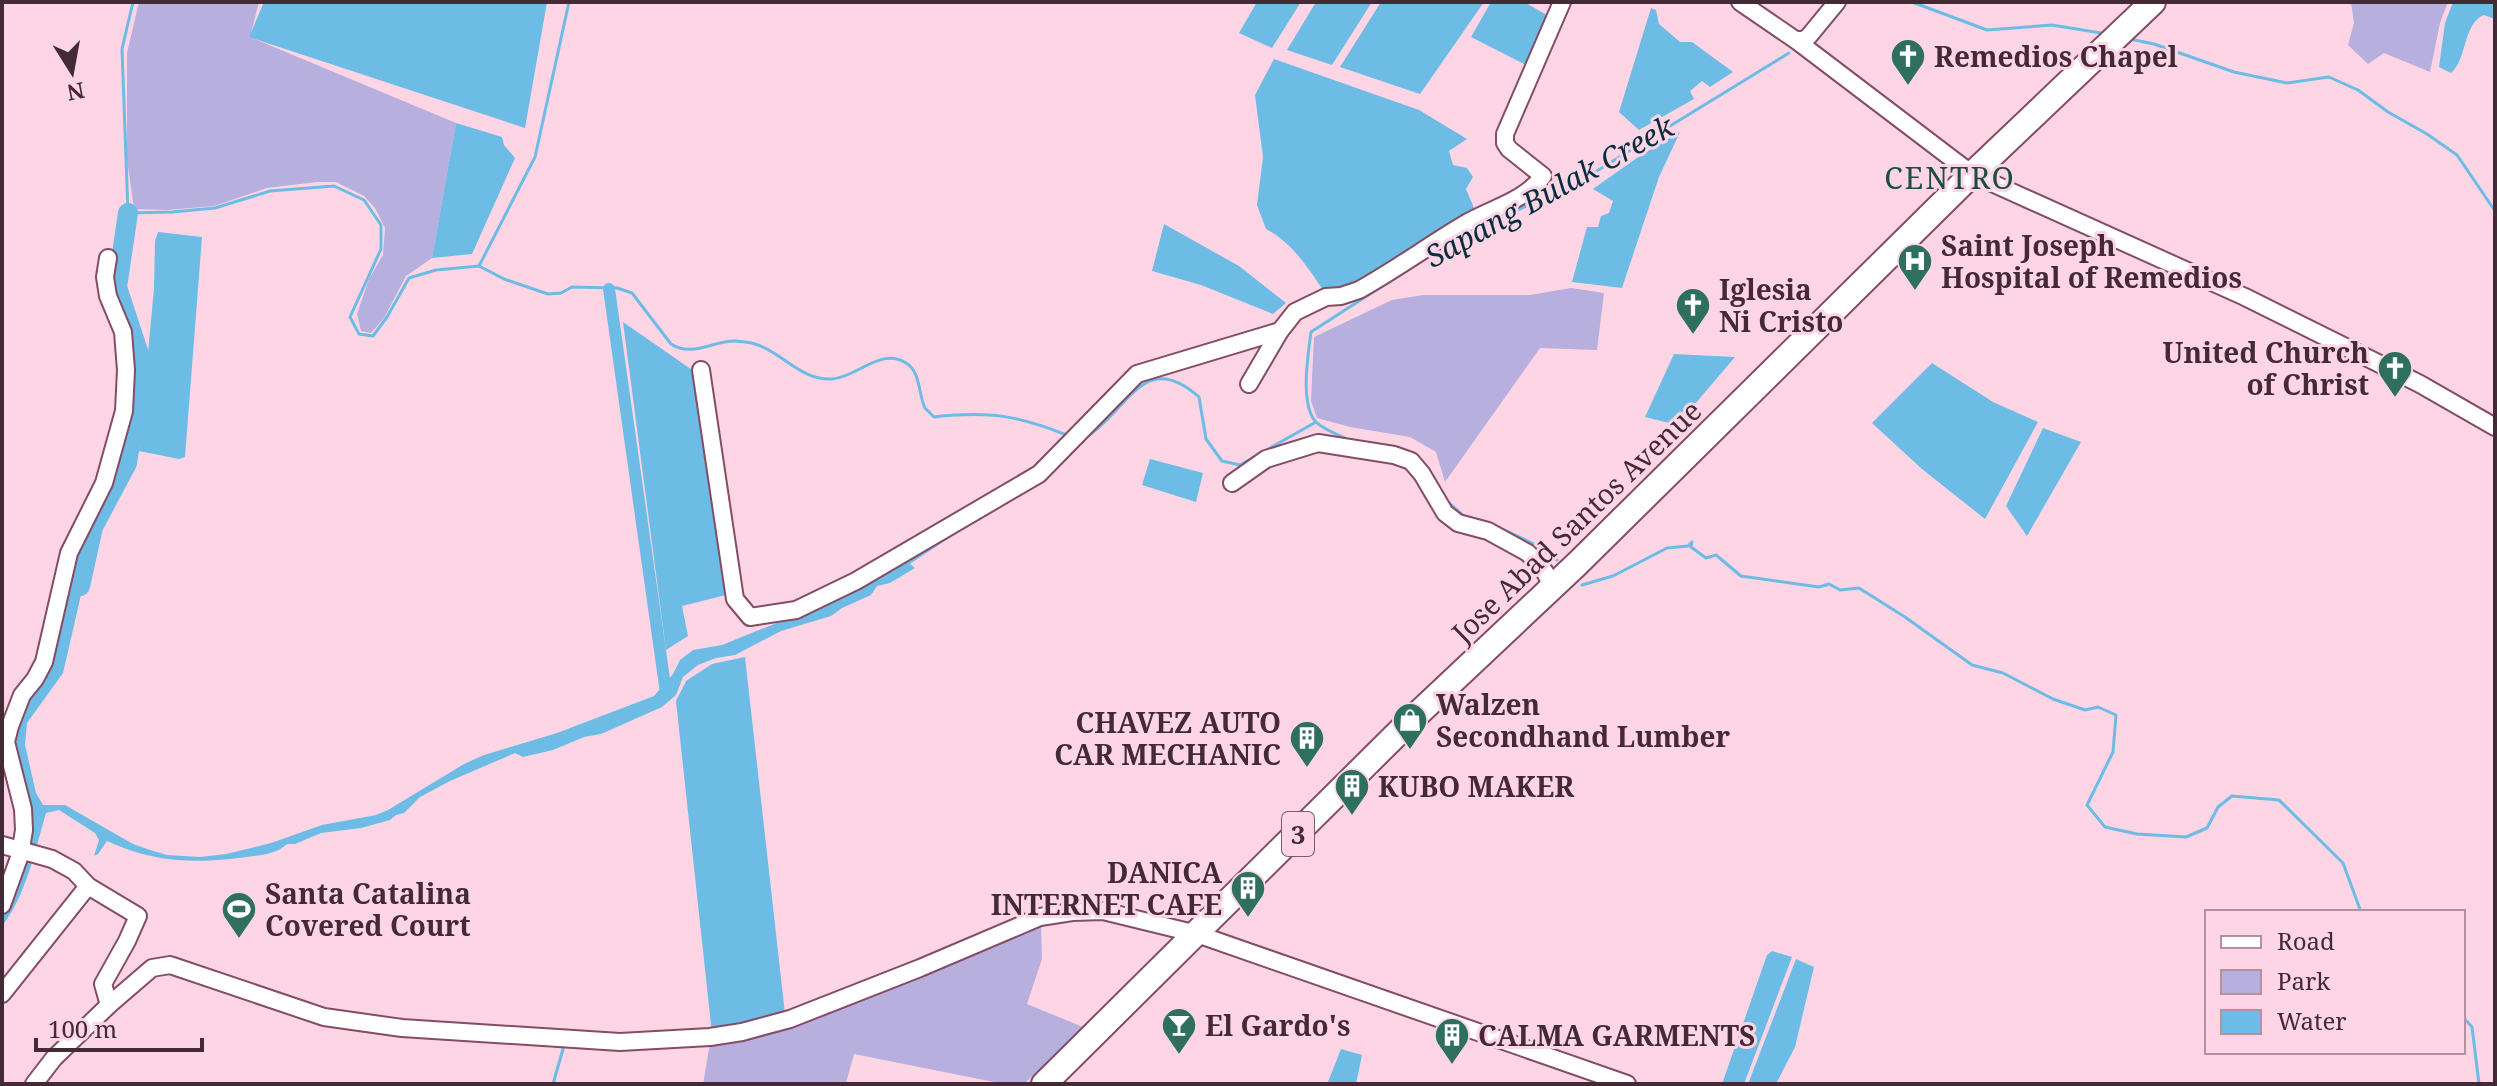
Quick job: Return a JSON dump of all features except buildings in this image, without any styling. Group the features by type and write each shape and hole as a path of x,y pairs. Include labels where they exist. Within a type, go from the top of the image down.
{"highway":[{"name":"Jose Abad Santos Avenue","path":"1044,1084 1408,723 1552,587 1972,174 2153,2"}],"street":[{"path":"1249,384 1280,331 1295,312 1326,297 1359,290 1473,219 1499,209 1534,188 1543,176 1509,149 1505,134 1562,2"},
{"path":"1740,2 1796,40 1972,174 2245,297 2420,384 2495,427"},
{"path":"1796,40 1809,36 1837,2"},
{"path":"2,905 23,850 24,830 23,809 8,734 22,695 44,662 69,553 104,483 124,411 126,370 123,332 108,296 105,277 108,258"},
{"path":"701,370 735,599 750,617 796,610 856,581 1039,474 1137,374 1280,331"},
{"path":"1232,483 1266,459 1318,443 1394,455 1411,461 1445,513 1458,523 1488,531 1528,553 1545,572 1552,587"},
{"path":"2,845 52,859 74,871 88,886 138,916 103,984 109,1005"},
{"path":"2,994 88,886"},
{"path":"34,1084 54,1058 109,1005 152,968 170,965 324,1017 402,1028 620,1042 710,1037 790,1019 1040,917 1103,911 1197,934 1627,1084"}],"green space":[{"path":"139,2 259,2 250,37 456,123 432,258 406,276 384,318 371,333 361,331 357,314 369,279 383,255 385,228 375,208 364,196 336,182 317,182 267,188 214,206 134,209 127,159 127,53"},
{"path":"2351,2 2448,2 2440,23 2430,72 2384,53 2368,64 2348,45 2354,23"},
{"path":"1571,288 1604,293 1597,350 1540,348 1445,482 1436,452 1410,437 1317,418 1311,401 1314,337 1392,300 1423,295 1530,295"},
{"path":"1041,921 1042,959 1027,1004 1083,1027 1024,1084 1004,1084 854,1054 848,1084 703,1084 710,1043"}],"water":[{"path":"264,2 547,2 525,128 249,37"},
{"path":"1257,2 1301,2 1272,48 1239,33"},
{"path":"1316,2 1372,2 1332,65 1287,50"},
{"path":"1381,2 1484,2 1420,94 1340,67"},
{"path":"1491,2 1524,2 1547,15 1526,65 1471,37"},
{"path":"2453,2 2495,2 2495,19 2484,15 2477,19 2460,60 2451,73 2439,67 2445,23"},
{"path":"1651,8 1656,10 1659,24 1680,42 1692,42 1733,72 1710,87 1702,81 1690,91 1694,99 1639,130 1619,112"},
{"path":"1274,59 1419,110 1467,139 1449,151 1453,165 1467,168 1473,177 1466,189 1474,208 1344,289 1325,293 1292,249 1266,229 1257,205 1263,157 1255,95"},
{"path":"456,123 502,137 504,145 515,158 472,254 432,258"},
{"path":"1680,132 1659,177 1622,288 1572,282 1587,227 1598,227 1601,216 1609,213 1613,201 1593,189"},
{"path":"1164,224 1239,266 1286,303 1273,314 1201,285 1152,271"},
{"path":"158,232 202,237 185,457 179,459 139,451"},
{"path":"623,322 698,374 730,594 682,606 688,636 666,650"},
{"path":"1674,354 1735,357 1677,425 1645,417"},
{"path":"1932,363 1993,402 2038,422 1985,519 1922,469 1872,423"},
{"path":"2043,428 2081,442 2027,536 2006,506"},
{"path":"1150,459 1203,473 1196,502 1142,485"},
{"path":"74,556 89,560 63,673 27,723 25,745 36,793 43,805 65,805 133,844 167,855 200,857 226,854 271,843 322,825 376,815 484,755 557,733 654,696 673,674 680,660 693,650 722,645 804,612 904,559 915,568 890,583 877,586 871,595 831,616 781,631 735,655 698,665 683,677 676,695 662,707 601,734 584,737 553,750 523,757 515,753 420,797 404,813 390,820 361,828 321,833 263,855 193,861 159,858 107,841 94,856 99,840 95,833 59,810 46,813 24,887 2,926 2,917 16,896 30,842 32,807 13,739 19,718 52,664"},
{"path":"745,657 785,1014 712,1034 676,701 686,681 712,664"},
{"path":"1772,951 1792,957 1744,1084 1722,1084 1767,955"},
{"path":"1796,959 1814,967 1795,1047 1776,1084 1748,1084"},
{"path":"1341,1049 1362,1055 1356,1084 1328,1082"}],"waterway":[{"path":"133,2 122,49 128,213 215,208 270,191 334,186 364,200 381,225 381,249 350,317 359,334 373,336 409,278 436,270 479,266 504,279 548,294 561,293 572,287 617,288 632,293 671,344 679,348 695,349 728,341 751,343 811,376 832,379 887,358 896,359 911,367 925,408 934,417 971,414 1003,416 1069,436"},
{"path":"479,266 535,157 569,2"},
{"name":"Sapang Bulak Creek","path":"1912,2 1987,30 2052,25 2107,34"},
{"path":"2130,39 2154,44 2234,72 2287,83 2329,77 2358,90 2457,155 2495,211"},
{"name":"Sapang Bulak Creek","path":"1458,238 1582,180 1789,53"},
{"path":"80,586 93,527 127,463 136,406 140,357 117,287 128,213"},
{"name":"Sapang Bulak Creek","path":"1349,440 1322,427 1310,413 1306,378 1311,332 1438,250"},
{"path":"609,289 666,693"},
{"path":"1085,438 1137,389 1150,381 1164,379 1180,383 1199,397 1206,439 1222,461 1240,465 1316,422"},
{"path":"1446,500 1467,519"},
{"path":"1489,523 1534,544 1557,560"},
{"path":"907,564 957,531"},
{"path":"1582,585 1613,576 1667,548 1688,546 1692,542 1691,547 1706,558 1716,555 1741,576 1819,587 1829,584 1840,590 1859,588 1972,665 2003,673 2053,699 2085,710 2098,707 2116,715 2113,752 2087,805 2105,827 2137,834 2186,837 2207,828 2218,807 2232,796 2279,800 2343,863 2360,910"},
{"path":"2465,1019 2472,1027 2479,1084"},
{"path":"553,1084 563,1049"}],"place":[{"name":"Remedios Chapel","path":"1908,87"},
{"name":"Saint Joseph Hospital of Remedios","path":"1915,292"},
{"name":"Iglesia Ni Cristo","path":"1693,336"},
{"name":"United Church of Christ","path":"2395,399"},
{"name":"Walzen Secondhand Lumber","path":"1410,751"},
{"name":"CHAVEZ AUTO CAR MECHANIC","path":"1307,769"},
{"name":"KUBO MAKER","path":"1352,817"},
{"name":"DANICA INTERNET CAFE","path":"1248,919"},
{"name":"Santa Catalina Covered Court","path":"239,940"},
{"name":"El Gardo's","path":"1179,1056"},
{"name":"CALMA GARMENTS","path":"1452,1066"}],"district":[{"name":"CENTRO","path":"1950,177"}]}
